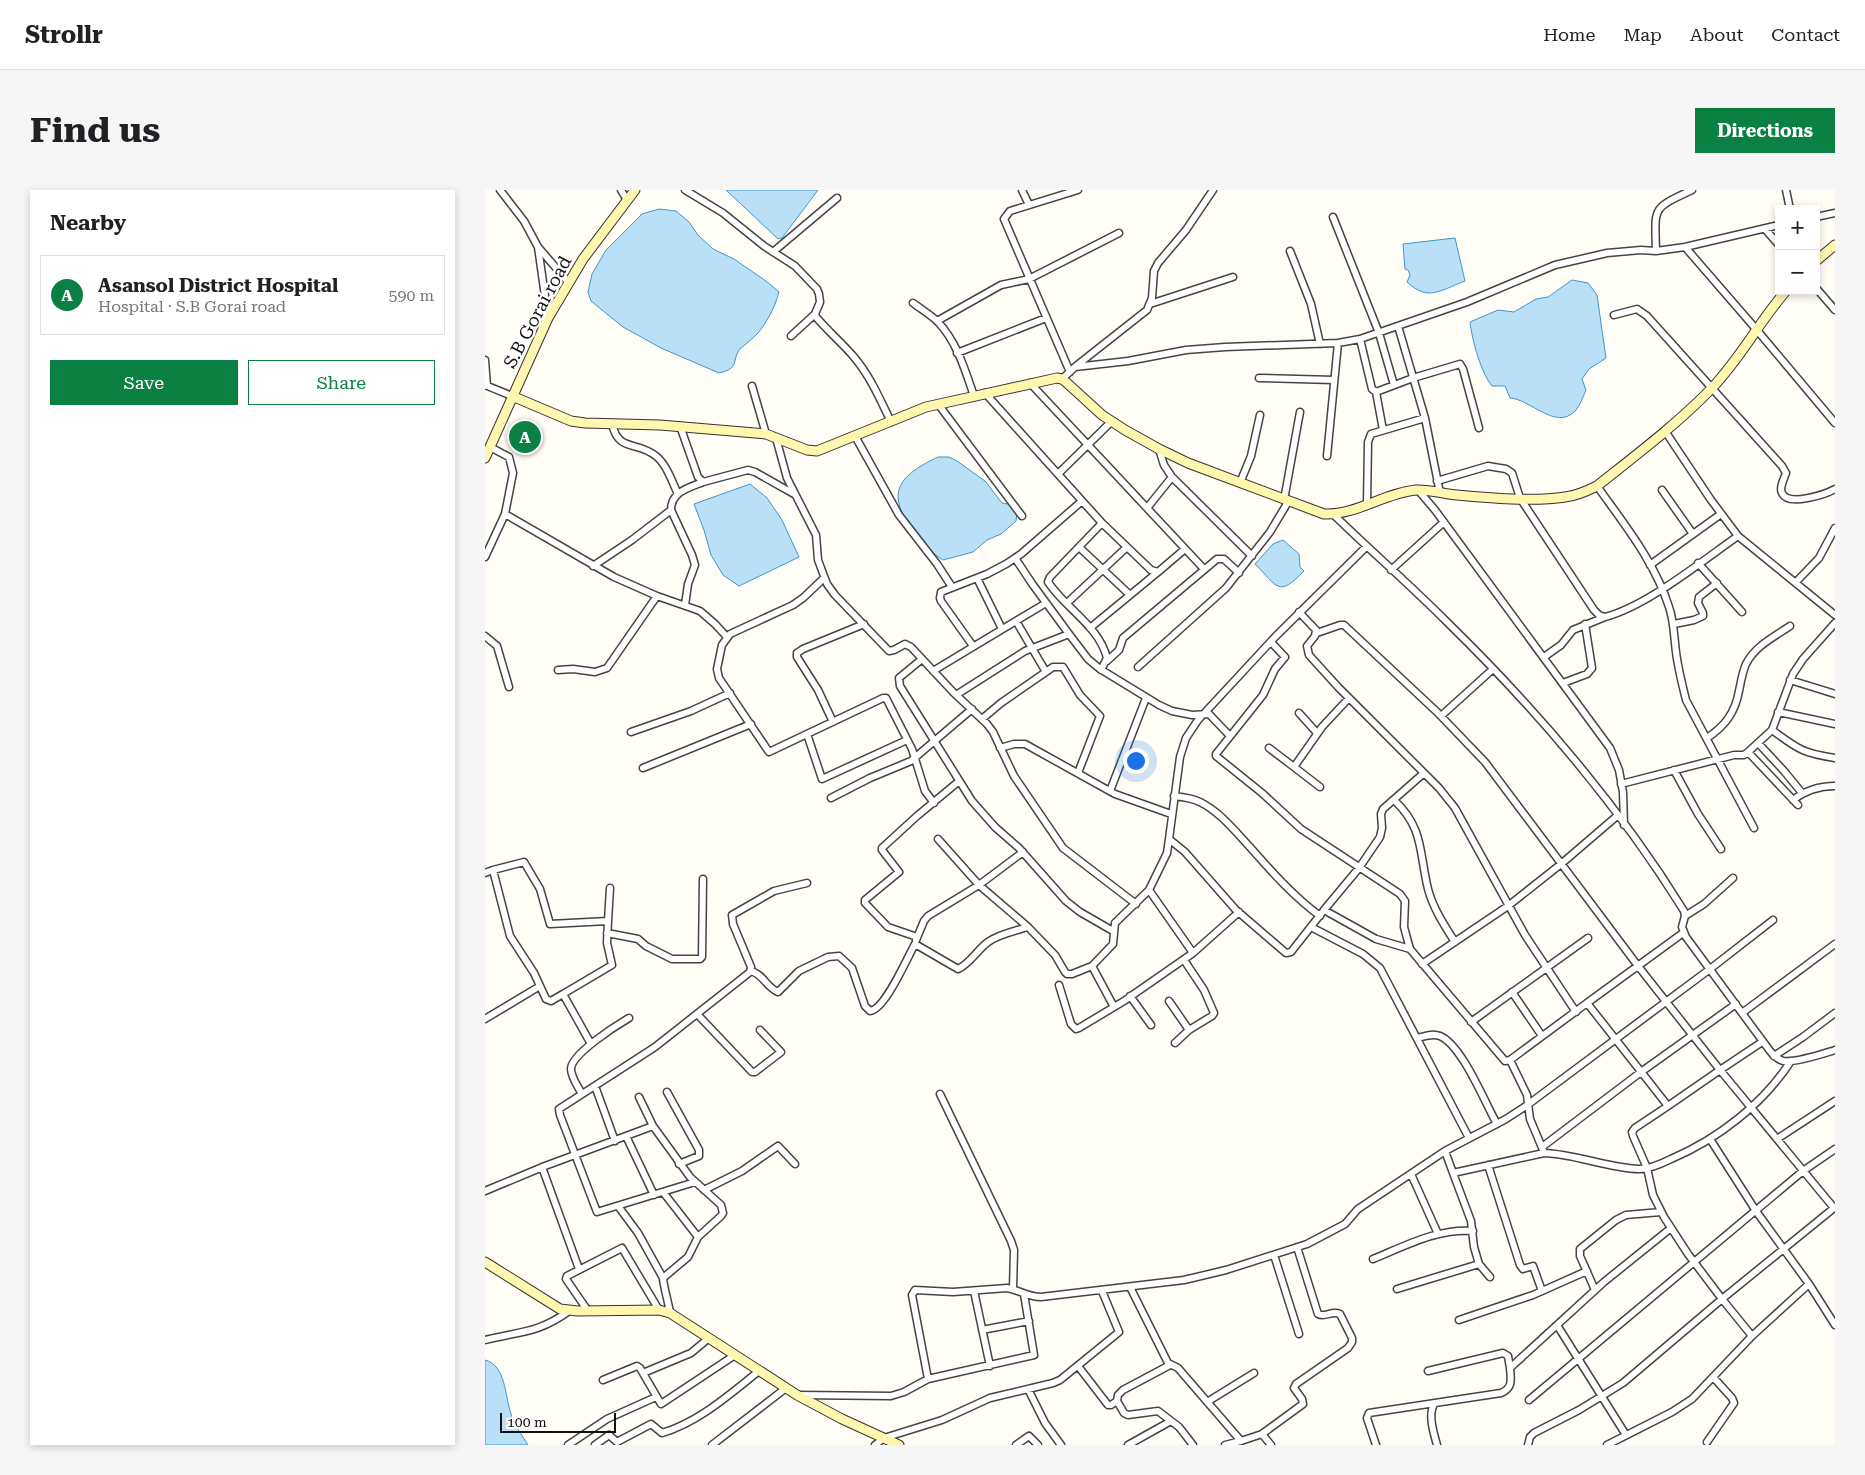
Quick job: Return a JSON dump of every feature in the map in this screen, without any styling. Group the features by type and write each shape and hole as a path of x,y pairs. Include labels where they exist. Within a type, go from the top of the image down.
{"street":[{"path":"499,190 524,221 538,247 569,283"},
{"path":"621,190 627,200"},
{"name":"S.B Gorai road","path":"487,450 548,318 583,259 635,190"},
{"path":"685,190 723,213 773,252 795,266 817,289 820,302 815,314 791,336"},
{"path":"1022,190 1029,205"},
{"path":"1072,369 1046,318 1004,219 1010,211 1078,190"},
{"path":"1151,304 1154,271 1186,230 1213,190"},
{"path":"1655,251 1655,217 1657,211 1662,205 1691,190"},
{"path":"1786,190 1789,205"},
{"path":"773,252 837,198"},
{"path":"1820,216 1835,213"},
{"path":"1333,217 1379,333 1394,385"},
{"path":"1072,369 1205,348 1338,343 1360,339 1467,302 1555,264 1607,253 1641,250 1655,251 1685,247 1775,226"},
{"path":"1765,229 1775,241"},
{"path":"937,320 1001,285 1029,279 1119,233"},
{"path":"1820,258 1835,245"},
{"path":"538,247 548,318"},
{"path":"1685,247 1835,423"},
{"path":"1290,250 1311,304 1320,344"},
{"path":"1062,379 1117,332 1143,314 1151,304 1233,277"},
{"path":"1820,293 1835,310"},
{"path":"485,360 486,386 571,421 679,426 766,434 807,450 817,451 907,414 939,404 1052,378 1062,379 1112,422 1187,463 1286,501 1324,514 1334,515 1403,492 1418,490 1480,498 1566,497 1583,493 1597,486 1665,432 1712,388 1735,361 1756,329 1783,295"},
{"path":"913,303 937,320 947,333 957,352 973,396"},
{"path":"1614,315 1637,309 1642,312 1782,466 1785,473 1781,489 1785,497 1806,499 1819,496 1835,488"},
{"path":"815,314 854,357 866,374 891,422"},
{"path":"957,352 1046,318"},
{"path":"1398,326 1425,418 1440,493"},
{"path":"1360,339 1372,389 1376,392 1383,430"},
{"path":"1327,456 1338,343"},
{"path":"1376,392 1413,378 1460,364 1479,428"},
{"path":"1259,378 1335,380"},
{"path":"1030,383 1204,569"},
{"path":"752,386 766,434"},
{"path":"985,393 1102,523 1151,570 1158,572"},
{"path":"939,404 1022,516"},
{"path":"1138,667 1215,598 1239,573 1270,532 1286,501 1300,412"},
{"path":"1239,483 1251,456 1260,415"},
{"path":"1367,505 1369,438 1371,434 1425,418"},
{"path":"1058,474 1112,422"},
{"path":"612,424 617,439 623,443 647,450 660,460 677,494"},
{"path":"679,426 698,477 703,482"},
{"path":"1665,432 1738,536 1835,615"},
{"path":"855,436 899,515 937,564 952,587"},
{"path":"776,438 787,478 816,535 818,560 824,578 835,595 889,650 892,651 903,645 908,645 956,695 982,718 993,732 1014,776 1063,848 1136,904"},
{"path":"1159,449 1164,465 1173,477 1252,556"},
{"path":"485,557 505,514 513,472 509,457 487,450"},
{"path":"1437,481 1478,468 1497,466 1512,473 1520,498 1594,610 1599,615 1605,617"},
{"path":"685,605 688,584 695,565 671,510 671,504 677,494 703,482 748,470 794,494"},
{"path":"1147,508 1173,477"},
{"path":"1597,486 1638,545 1662,588 1673,624 1676,653 1684,693 1695,720 1707,738 1754,828"},
{"path":"1418,490 1444,522 1610,748 1619,770 1624,825"},
{"path":"1661,490 1693,534"},
{"path":"973,646 940,598 941,592 987,574 1015,558 1082,501"},
{"path":"593,566 632,540 671,510"},
{"path":"505,514 593,566 657,596 685,605 704,614 727,637"},
{"path":"1650,565 1721,514"},
{"path":"1334,515 1493,668 1567,752 1624,825 1673,894 1684,911 1685,916"},
{"path":"1391,570 1444,522"},
{"path":"1102,523 1050,577 1048,582 1090,628 1107,655 1107,661"},
{"path":"1796,582 1819,558 1835,528"},
{"path":"1543,657 1561,645 1573,630 1644,599 1738,536"},
{"path":"938,839 979,885 1028,927 1055,955 1067,974 1072,974 1092,966 1113,944 1115,923 1149,890 1167,853 1180,757 1186,738 1203,714 1299,612 1366,546"},
{"path":"1079,547 1130,595"},
{"path":"1067,603 1127,547"},
{"path":"1090,628 1185,549"},
{"path":"1015,558 1069,634 1088,658 1101,670 1146,698 1172,711 1192,715 1209,714 1230,736"},
{"path":"1101,670 1107,661 1119,650 1123,638 1217,559 1222,558 1239,573"},
{"path":"1698,564 1742,612"},
{"path":"824,578 793,605 730,634 722,644 717,669 719,678 769,752 885,697 915,758 924,787 934,803"},
{"path":"977,578 1002,629"},
{"path":"1673,624 1694,620 1703,616 1698,600 1701,595 1717,584"},
{"path":"558,670 573,669 595,672 607,668 657,596"},
{"path":"933,671 1046,604"},
{"path":"1299,612 1315,628 1317,633"},
{"path":"1017,621 1046,672"},
{"path":"1621,784 1734,755 1744,755 1748,752 1772,730 1790,680 1803,659 1835,623"},
{"path":"833,722 825,703 797,653 803,648 863,624"},
{"path":"1563,682 1587,674 1592,668 1585,624"},
{"path":"1528,1445 1533,1433 1603,1396 1623,1383 1834,1207 1720,1070 1638,966 1485,762 1441,716 1344,625 1317,633 1307,646 1307,652 1349,698 1424,773 1455,808 1508,906 1575,1012"},
{"path":"1707,738 1728,721 1739,694 1742,675 1753,654 1761,645 1790,626"},
{"path":"956,695 1012,658 1031,648 1069,634"},
{"path":"485,636 497,646 509,687"},
{"path":"1271,642 1285,657 1275,668 1263,695 1216,754 1217,758 1252,785 1301,829 1401,894 1405,904 1404,927 1410,949 1503,1060 1510,1060 1683,933"},
{"path":"922,660 902,674 899,681 959,782 982,812 1023,852 1066,901 1080,912 1113,930"},
{"path":"982,718 1001,702 1053,667 1063,667 1080,695 1100,716 1078,773"},
{"path":"1441,716 1493,668"},
{"path":"1790,680 1835,694"},
{"path":"631,732 691,711 730,693"},
{"path":"1110,791 1146,698"},
{"path":"1294,767 1317,733 1349,698"},
{"path":"831,798 915,758 972,709"},
{"path":"1778,712 1835,724"},
{"path":"1299,713 1317,733"},
{"path":"643,768 751,724"},
{"path":"1772,730 1801,751 1835,758"},
{"path":"807,734 822,779 907,740"},
{"path":"1758,743 1802,794"},
{"path":"1000,748 1013,744 1025,744 1110,791 1171,814"},
{"path":"1269,748 1320,787"},
{"path":"1748,752 1795,802 1802,794 1819,787 1835,786"},
{"path":"1675,770 1698,814 1721,849"},
{"path":"1169,839 1185,852 1215,888 1239,912 1286,953 1291,952 1359,868 1380,837 1381,814 1383,810 1424,773"},
{"path":"959,782 917,816 882,848 881,850 899,872 865,900 865,903 888,927 916,941 958,969 963,967 993,938 1028,927"},
{"path":"1174,796 1199,802 1220,816 1291,892 1322,913 1376,939 1410,949"},
{"path":"1394,800 1405,810 1416,828 1432,903 1455,942"},
{"path":"1421,964 1508,906 1617,816"},
{"path":"751,971 757,973 773,990 778,992 799,971 828,957 839,956 852,968 865,1006 869,1011 873,1011 886,998 928,916 979,885 1023,852"},
{"path":"485,873 524,862 540,889 550,924 608,921"},
{"path":"493,870 510,936 541,986 548,1001 553,1000 611,966 607,943 610,888"},
{"path":"1733,878 1704,904 1685,916 1682,922 1683,933 1774,1056 1791,1061 1835,1050"},
{"path":"607,933 638,938 646,946 673,959 700,959 703,879"},
{"path":"751,971 733,924 732,916 774,891 807,883"},
{"path":"1149,890 1193,953"},
{"path":"1059,985 1071,1024 1075,1029 1131,996 1184,960 1239,912"},
{"path":"928,1379 912,1293 917,1290 974,1291 1013,1289 1041,1298 1184,1280 1297,1247 1338,1229 1358,1209 1445,1151 1497,1124 1527,1105 1615,1038 1710,970 1773,920"},
{"path":"1311,927 1363,954 1380,968 1469,1138"},
{"path":"1471,1022 1588,938"},
{"path":"1742,1013 1835,944"},
{"path":"1175,1043 1189,1030 1212,1016 1214,1011 1195,974 1184,960"},
{"path":"1092,966 1114,1006"},
{"path":"695,1182 600,1212 595,1211 559,1112 561,1108 655,1047 751,971"},
{"path":"485,1019 541,986"},
{"path":"1512,992 1543,1036"},
{"path":"563,994 591,1044"},
{"path":"1131,996 1151,1025"},
{"path":"1169,1001 1189,1030"},
{"path":"1587,1003 1668,1106"},
{"path":"1453,1173 1543,1150 1641,1072 1736,1004"},
{"path":"697,1014 753,1073 781,1052 760,1030"},
{"path":"1774,1056 1835,1014"},
{"path":"582,1094 573,1075 571,1067 573,1062 591,1044 629,1018"},
{"path":"1417,1038 1435,1034 1453,1045 1497,1124"},
{"path":"1751,1336 1695,1263 1661,1212 1653,1195 1647,1168 1632,1132 1635,1128 1763,1042"},
{"path":"1510,1060 1527,1095 1530,1119 1543,1150"},
{"path":"1543,1150 1628,1168 1647,1168 1682,1154 1729,1126 1780,1078 1791,1061"},
{"path":"595,1086 615,1140"},
{"path":"667,1092 699,1150 699,1156 679,1164"},
{"path":"940,1094 1011,1241 1014,1250 1013,1289"},
{"path":"639,1097 653,1126 679,1164 721,1206 723,1212 721,1216 698,1236 688,1257 663,1278"},
{"path":"1777,1139 1835,1101"},
{"path":"485,1191 542,1167 653,1126"},
{"path":"626,1136 654,1195"},
{"path":"1710,1139 1756,1211 1785,1248 1834,1322"},
{"path":"705,1190 742,1171 776,1146 780,1146 795,1164"},
{"path":"1529,1400 1803,1171 1835,1149"},
{"path":"1445,1151 1473,1231 1474,1247 1479,1264 1491,1277"},
{"path":"1488,1165 1521,1267 1523,1269 1533,1266 1542,1291"},
{"path":"542,1167 579,1269"},
{"path":"1411,1174 1438,1234"},
{"path":"663,1192 698,1236"},
{"path":"618,1206 638,1233 663,1278 670,1313"},
{"path":"1595,1290 1579,1252 1582,1246 1626,1215 1661,1212"},
{"path":"1510,1368 1595,1290 1671,1228"},
{"path":"1373,1259 1438,1234 1461,1230 1473,1231"},
{"path":"1225,1445 1262,1434 1303,1404 1302,1399 1294,1388 1296,1384 1348,1348 1352,1342 1352,1338 1340,1314 1333,1312 1323,1316 1318,1314 1297,1247"},
{"path":"588,1311 566,1278 568,1274 622,1248 659,1310"},
{"path":"1274,1255 1299,1334"},
{"path":"485,1262 552,1305 569,1311 659,1310 670,1313 797,1395 842,1419 899,1445"},
{"path":"1397,1289 1479,1264"},
{"path":"1459,1320 1542,1291 1587,1271"},
{"path":"1607,1445 1684,1405 1751,1336 1809,1284"},
{"path":"1130,1287 1166,1360 1178,1368 1241,1441"},
{"path":"875,1445 884,1438 942,1420 991,1398 1053,1383 1078,1366 1119,1332 1102,1290"},
{"path":"974,1291 990,1366"},
{"path":"797,1395 891,1396 904,1392 928,1379 1035,1355 1025,1294"},
{"path":"485,1340 532,1331 556,1320 569,1311"},
{"path":"983,1330 1029,1321"},
{"path":"1557,1325 1626,1435"},
{"path":"643,1373 691,1354 709,1338"},
{"path":"1376,1445 1367,1418 1369,1414 1505,1392 1510,1387 1508,1356 1503,1353 1428,1372"},
{"path":"603,1380 639,1366 659,1404 663,1404 735,1355"},
{"path":"1171,1364 1123,1390 1118,1395 1117,1401 1128,1415 1156,1411 1179,1428 1193,1445"},
{"path":"1078,1366 1108,1405 1117,1401"},
{"path":"595,1445 609,1435 617,1442 651,1424 662,1433 679,1427 721,1400 759,1371"},
{"path":"1207,1402 1254,1373"},
{"path":"1707,1442 1734,1403 1733,1398 1713,1377"},
{"path":"712,1445 786,1388"},
{"path":"1028,1389 1045,1423 1061,1445"},
{"path":"568,1445 607,1419 656,1397"},
{"path":"1435,1403 1431,1410 1437,1445"},
{"path":"1128,1445 1171,1421"},
{"path":"1262,1434 1271,1445"},
{"path":"1016,1445 1029,1436 1038,1445"}],"water":[{"path":"726,190 818,190 782,238 778,239"},
{"path":"659,209 676,211 689,222 698,235 713,249 734,259 779,292 765,324 740,349 733,366 726,371 719,373 661,348 623,327 591,301 588,292 592,274 606,250 642,214"},
{"path":"1455,238 1465,281 1442,291 1428,293 1422,292 1407,282 1410,275 1408,270 1405,269 1403,244"},
{"path":"1572,280 1588,283 1597,295 1606,358 1589,369 1582,379 1586,390 1577,409 1568,416 1560,418 1510,398 1505,386 1492,386 1484,373 1478,356 1470,322 1498,310 1514,312 1536,299 1548,297"},
{"path":"938,457 949,457 957,461 985,481 1002,503 1008,504 1017,513 1016,521 1001,534 987,540 973,552 943,560 930,550 904,517 899,505 898,495 900,486 906,478"},
{"path":"750,484 767,498 782,520 799,557 739,586 723,575 711,555 694,504"},
{"path":"1283,540 1299,554 1300,567 1304,571 1289,585 1283,587 1274,583 1255,564 1273,544"},
{"path":"485,1360 492,1363 501,1375 512,1418 528,1445 485,1445"}],"place":[{"name":"Asansol District Hospital","path":"525,437"}]}
